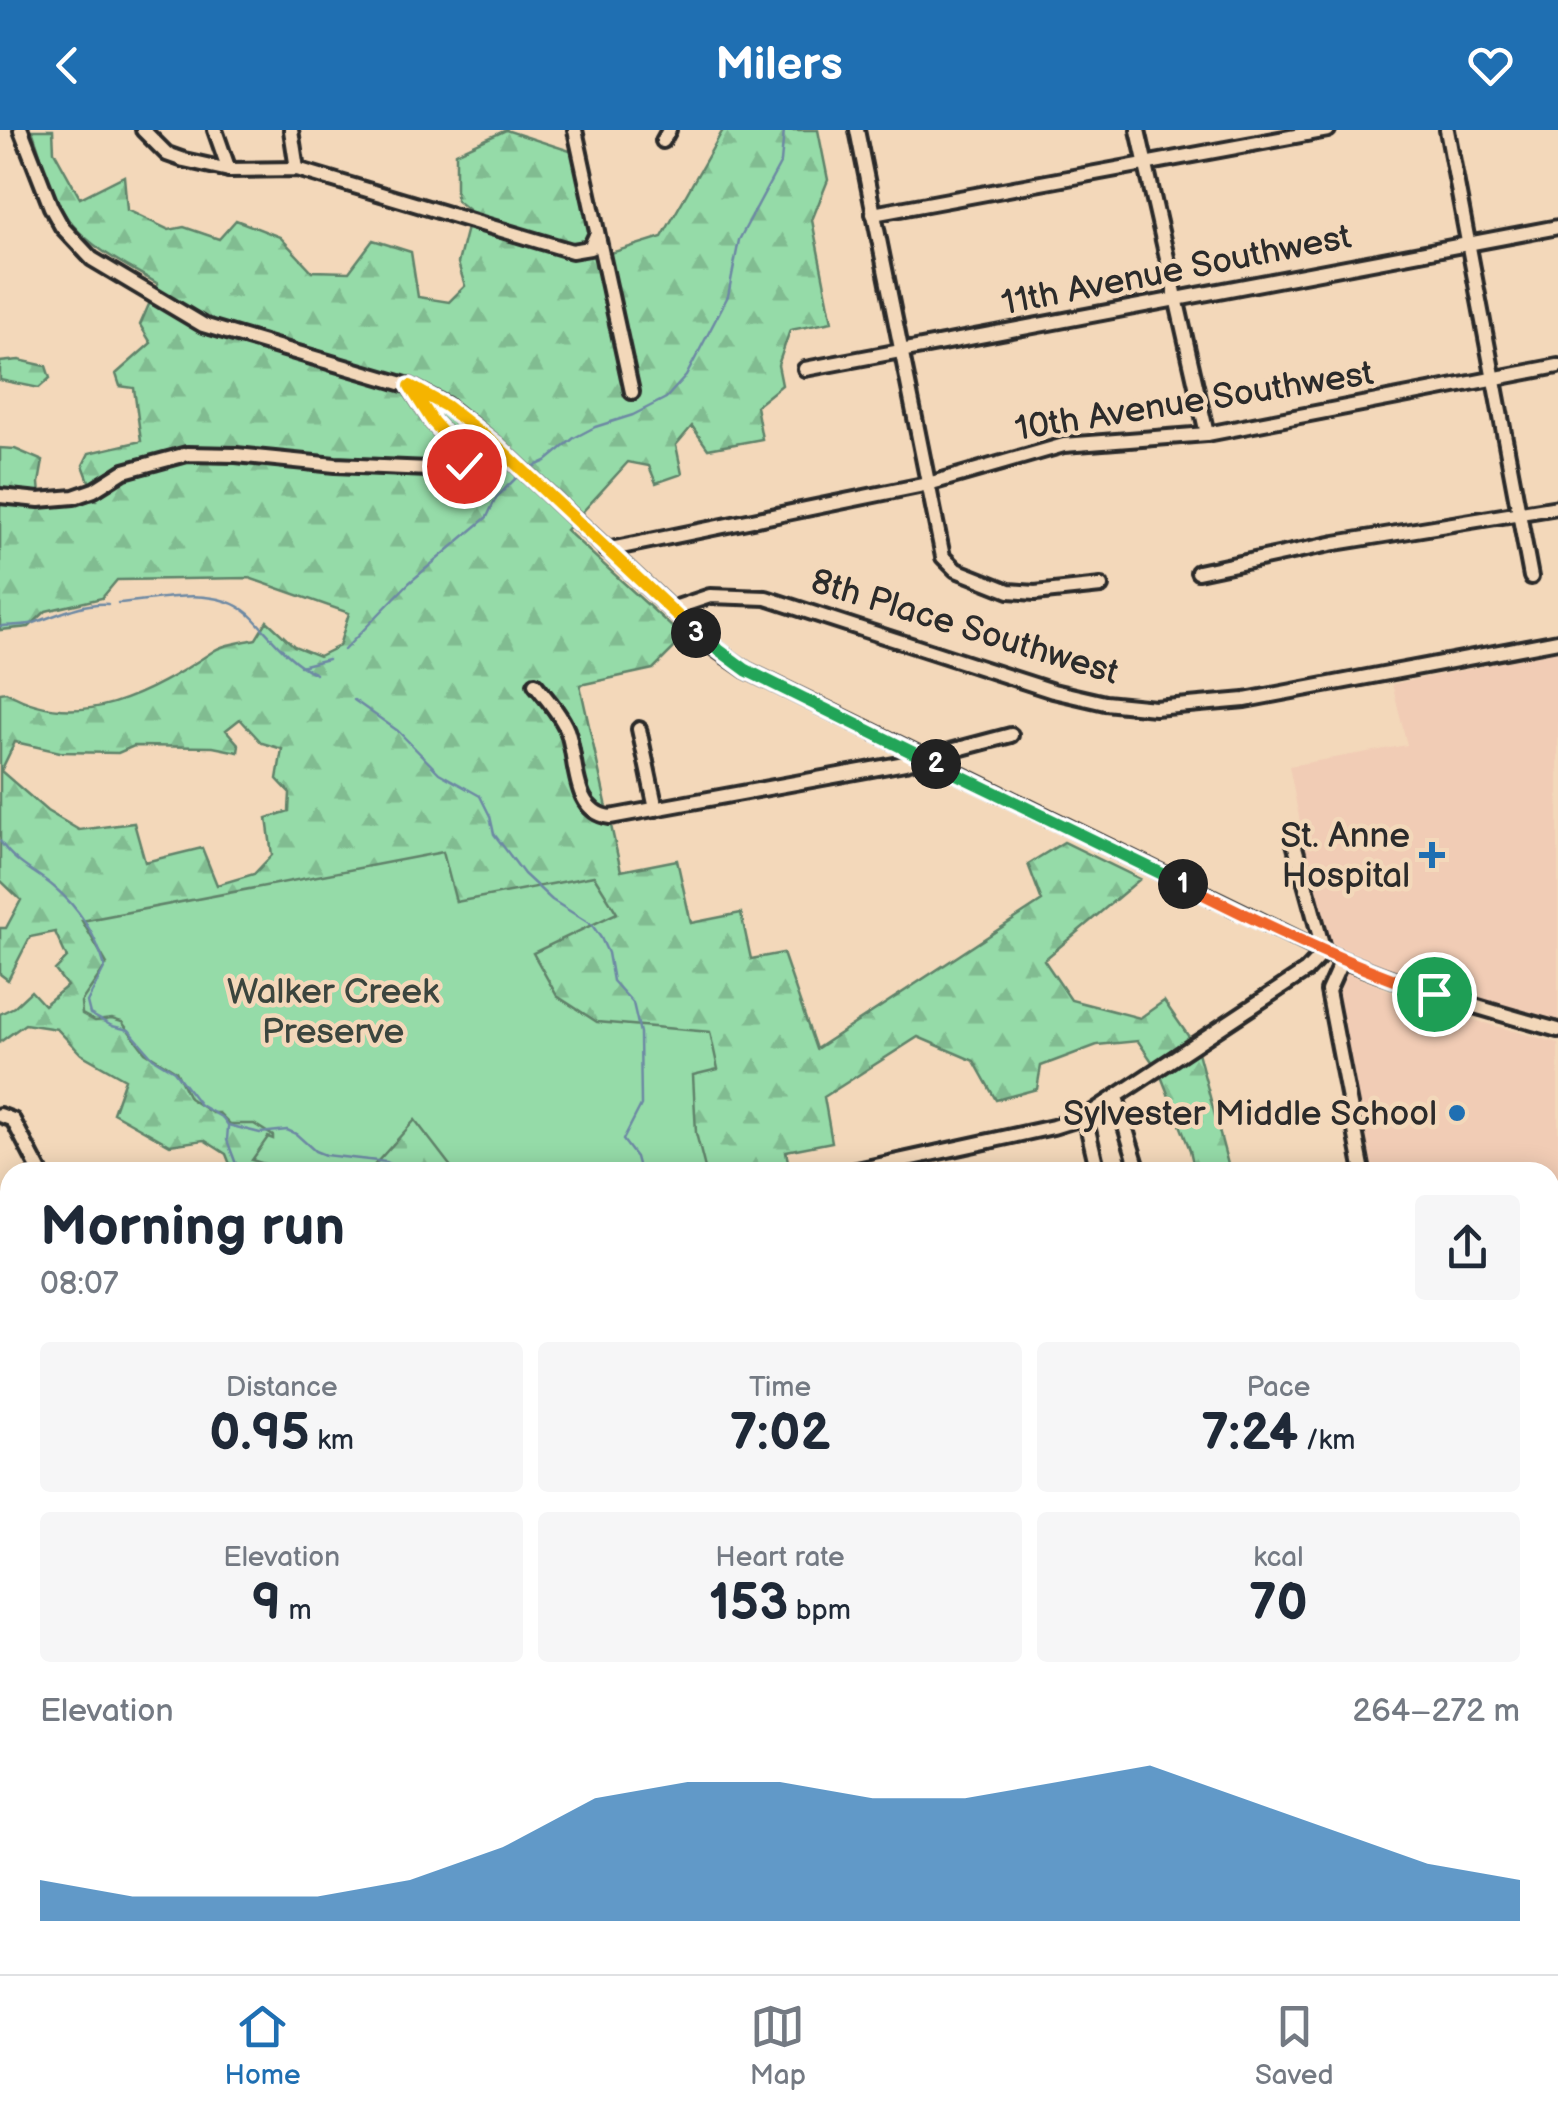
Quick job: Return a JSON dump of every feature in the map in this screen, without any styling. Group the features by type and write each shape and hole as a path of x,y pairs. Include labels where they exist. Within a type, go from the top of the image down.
{"street":[{"path":"21,130 62,227 92,259 203,325 410,386 446,406 495,444 706,643 746,670 1342,960 1457,1002 1558,1030"},
{"path":"143,130 167,154 229,170 297,169 572,250 590,248 597,233"},
{"path":"215,130 229,170"},
{"path":"291,130 297,169"},
{"path":"576,130 632,392"},
{"path":"858,130 940,552 948,564 966,575 1021,593 1100,586"},
{"path":"1138,130 1207,434"},
{"path":"873,214 1328,130"},
{"path":"1447,130 1532,578"},
{"name":"11th Avenue Southwest","path":"804,369 1558,227"},
{"name":"10th Avenue Southwest","path":"606,550 928,484 1064,445 1207,434 1558,366"},
{"path":"0,496 39,500 74,497 94,490 124,471 187,454 335,465 429,469 464,466 463,455 433,422 410,386"},
{"path":"1198,572 1335,543 1558,507"},
{"name":"8th Place Southwest","path":"671,610 710,596 766,598 990,673 1105,703 1155,708 1245,700 1558,641"},
{"path":"535,684 564,724 584,800 593,812 610,818 922,758 1011,735"},
{"path":"639,729 656,809"},
{"path":"1294,843 1324,952"},
{"path":"895,1162 1053,1128 1086,1117 1306,971 1324,952"},
{"path":"1342,960 1328,990 1361,1162"},
{"path":"1116,1097 1137,1162"},
{"path":"0,1115 13,1120 35,1162"},
{"path":"1086,1117 1096,1162"}],"shaded area":[{"name":"St. Anne Hospital","path":"1558,651 1558,1023 1438,988 1324,945 1289,766 1407,745 1392,684"},
{"name":"Sylvester Middle School","path":"1343,971 1440,1011 1558,1043 1558,1162 1366,1162 1335,994"}],"green space":[{"path":"32,130 53,130 54,151 80,198 124,176 127,210 169,230 184,227 219,239 236,220 280,237 312,271 349,272 373,240 411,252 418,297 449,302 465,286 458,263 471,212 456,200 456,153 506,130 573,152 595,258 662,237 723,130 818,130 828,180 812,220 832,322 790,330 778,365 782,385 756,406 762,439 708,449 692,426 676,445 682,474 656,483 649,466 628,462 566,530 684,638 653,669 580,685 621,871 677,860 691,923 741,913 751,959 783,953 816,1049 1042,901 1028,864 1064,842 1140,879 1044,960 1071,1000 1140,1018 1164,1001 1189,1037 1153,1063 1138,1041 1097,1045 1041,1066 1037,1089 996,1100 974,1061 918,1037 824,1097 832,1142 786,1151 788,1162 229,1162 226,1154 204,1140 170,1145 113,1113 125,1079 81,1054 57,1029 25,1024 0,1042 0,1014 31,991 44,1005 67,986 55,970 67,958 55,932 30,937 8,980 0,974 0,928 6,928 21,900 0,880 0,693 60,709 87,709 113,703 139,694 217,649 256,639 267,621 294,646 319,656 339,646 349,613 249,578 117,580 102,598 46,611 29,627 0,630 0,448 15,449 43,461 39,483 41,507 96,500 83,465 89,453 141,441 134,388 120,386 116,374 151,343 140,325 158,284 102,251 82,234 65,215","holes":["240,719 262,743 282,749 277,779 290,793 289,811 267,818 272,855 254,874 217,885 202,848 145,862 134,823 79,830 47,811 1,771 15,742 60,752 118,753 134,746 213,747 238,752 239,745 226,730"]},
{"path":"19,360 46,366 50,378 39,388 0,380 0,362"},
{"name":"Walker Creek Preserve","path":"443,852 456,902 594,876 617,913 533,953 557,996 597,1022 710,1032 718,1069 693,1075 696,1133 703,1162 447,1162 415,1120 377,1162 252,1160 268,1137 273,1136 254,1124 230,1124 219,1113 212,1113 189,1098 176,1071 145,1052 122,1022 95,1021 82,1014 81,1002 107,964 82,921"},
{"path":"1198,1052 1227,1162 1193,1162 1161,1076"}],"waterway":[{"path":"530,468 595,427 633,415 666,398 686,376 728,296 739,240 781,162 784,130"},
{"path":"344,650 409,583 487,517 496,498 519,475"},
{"path":"118,603 189,596 224,600 253,618 290,657 316,674"},
{"path":"0,626 30,624 80,607 108,604"},
{"path":"300,666 328,659"},
{"path":"354,700 398,731 439,773 480,796 494,834 524,874 552,900 592,925 601,938 613,981 633,1003 640,1033 641,1105 623,1140 637,1162"},
{"path":"0,841 63,895 92,933 105,967 87,1002 90,1014 129,1030 153,1058 174,1071 200,1105 228,1125 260,1133 287,1130 325,1155 386,1162"},
{"path":"228,1127 227,1140 235,1162"}],"place":[{"name":"St. Anne Hospital","path":"1432,855"},
{"name":"Sylvester Middle School","path":"1457,1113"}],"route":[{"path":"464,466 463,455 433,422 410,386 446,406 495,444 706,643 746,670 1251,918 1373,974 1434,994"}]}
